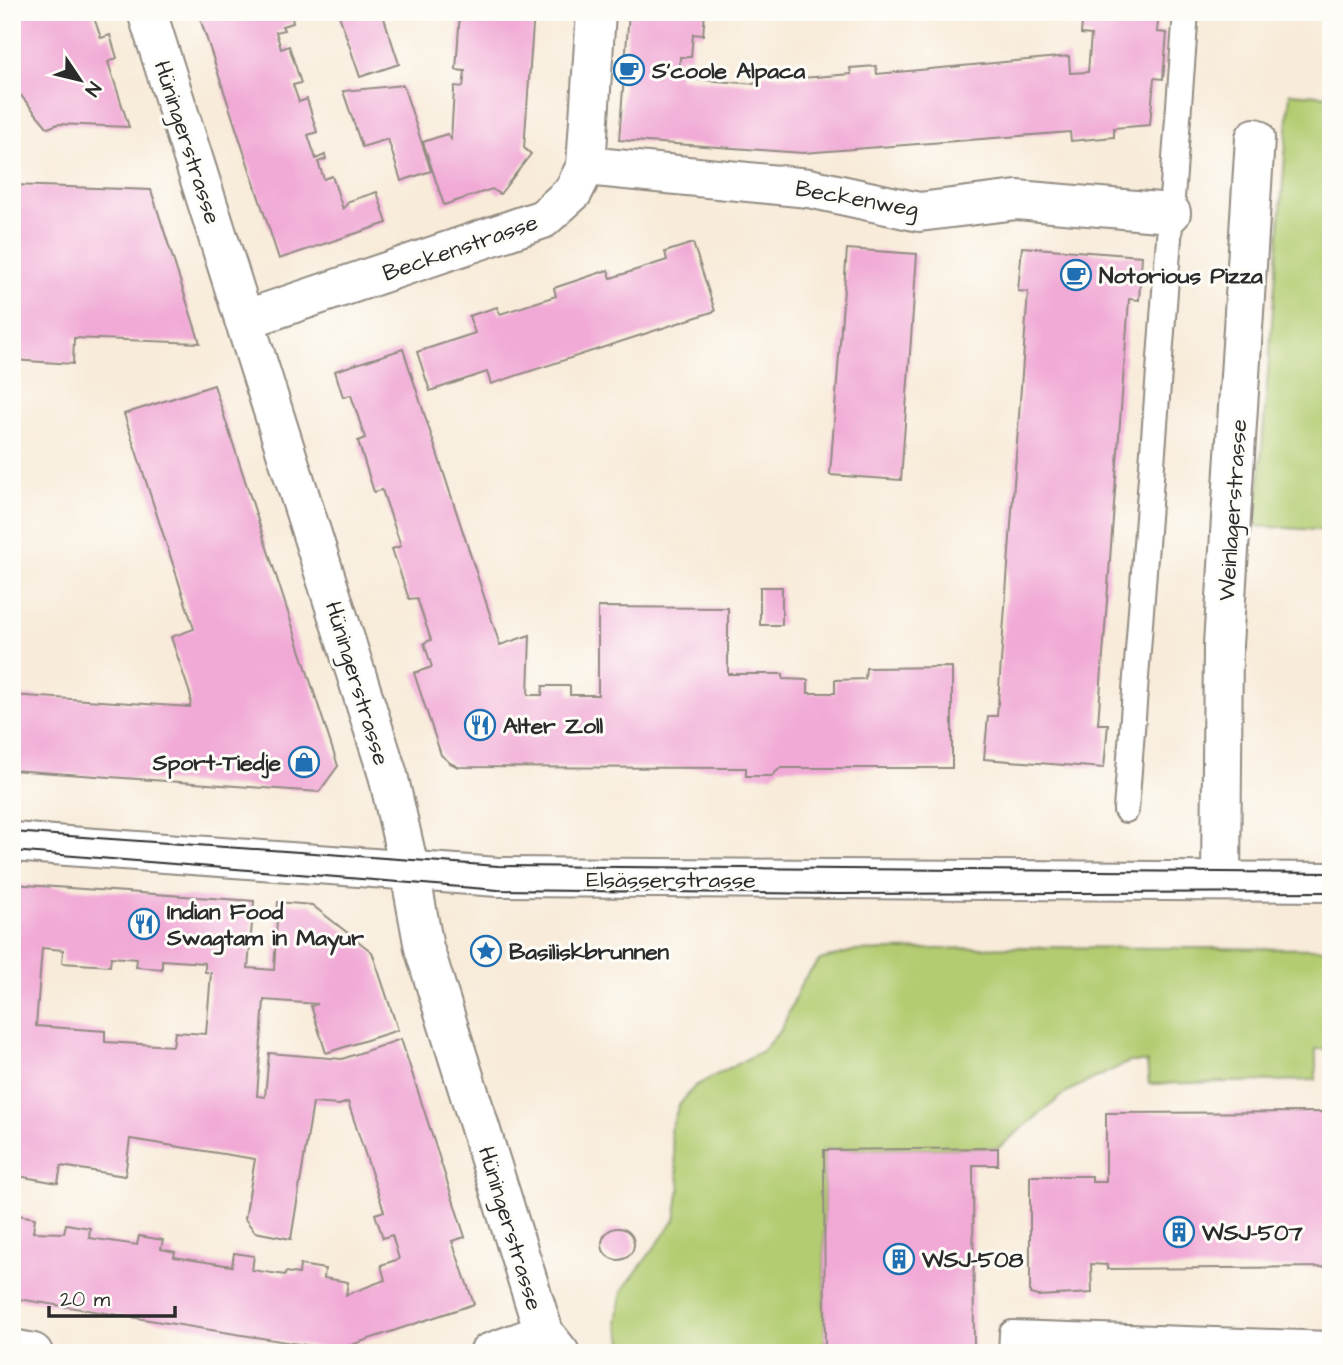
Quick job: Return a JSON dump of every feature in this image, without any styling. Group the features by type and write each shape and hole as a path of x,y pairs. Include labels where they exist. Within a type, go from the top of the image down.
{"street":[{"name":"Hüningerstrasse","path":"147,12 388,775 424,948 552,1343"},
{"name":"Beckenstrasse","path":"244,320 543,219 573,192 586,166 596,12"},
{"name":"Weinlagerstrasse","path":"1221,881 1223,645 1255,138"},
{"name":"Beckenweg","path":"586,166 809,188 919,212 1017,200 1171,213"},
{"name":"Elsässerstrasse","path":"12,842 410,872 569,878 1331,882"},
{"path":"489,1353 552,1343"},
{"path":"12,1349 33,1353"}],"lane":[{"path":"1126,810 1186,12"},
{"path":"1011,1353 1012,1333 1331,1344"}],"green space":[{"path":"1290,93 1331,96 1331,531 1256,526"},
{"path":"1016,947 1331,949 1331,1049 1316,1049 1316,1080 1149,1084 1147,1062 1129,1062 1068,1091 998,1148 824,1150 825,1353 627,1353 617,1322 622,1291 675,1220 680,1187 670,1131 679,1105 695,1086 762,1051 781,1030 803,980 820,960 853,951"}],"building":[{"path":"12,12 92,12 101,38 110,35 117,58 108,62 129,127 58,124 48,128 12,85"},
{"path":"198,12 291,12 293,23 282,26 284,30 276,32 281,49 289,46 301,83 293,85 299,102 307,99 317,132 308,135 316,159 325,155 326,159 318,162 324,179 332,176 343,209 349,201 377,192 387,223 279,259"},
{"path":"338,12 382,12 399,64 360,77"},
{"path":"460,12 534,12 524,148 531,154 500,194 492,189 444,205 423,142 447,134 451,139 454,90 455,86 463,87 465,71 456,70"},
{"path":"629,12 705,12 703,35 693,34 691,57 680,57 679,78 755,84 755,74 802,78 851,74 850,68 876,66 877,74 1069,56 1070,73 1088,72 1091,35 1081,34 1083,12 1159,12 1157,32 1167,33 1163,79 1154,78 1150,125 1114,128 1114,137 1071,141 1070,132 803,153 619,140"},
{"path":"403,85 431,171 401,181 388,139 362,147 343,91"},
{"path":"12,185 151,190 200,343 74,338 73,364 12,360"},
{"path":"693,243 715,311 491,384 487,372 430,391 417,352 475,333 469,316 497,307 500,314 556,296 554,288 608,270 611,278 667,260 665,252"},
{"path":"1022,247 1142,256 1139,300 1129,299 1098,724 1108,724 1104,768 984,759 988,716 997,716 1028,292 1018,291"},
{"path":"847,249 917,254 901,480 830,475"},
{"path":"403,349 500,645 530,635 528,695 542,695 543,686 570,686 570,695 598,695 598,607 728,608 728,674 783,674 783,679 808,680 808,693 835,693 835,680 865,679 866,668 952,667 952,768 780,768 772,776 746,776 746,768 458,767 450,763 441,755 414,673 432,667 424,643 431,640 417,598 409,599 392,549 401,546 382,490 374,492 358,441 365,438 351,395 343,397 335,371"},
{"path":"214,385 338,766 319,792 12,770 12,695 190,707 191,697 171,637 194,629 124,414"},
{"path":"760,587 782,587 782,625 760,625"},
{"path":"12,884 254,901 248,968 274,970 278,902 312,905 372,952 398,1030 326,1053 311,1006 318,1004 264,1000 257,1096 265,1097 269,1053 342,1059 401,1039 465,1237 452,1241 474,1304 336,1350 12,1298 13,1214 35,1218 33,1232 64,1233 66,1224 90,1228 89,1238 137,1245 139,1236 163,1240 161,1249 175,1252 174,1257 232,1266 234,1253 254,1256 252,1270 285,1275 286,1272 299,1274 300,1265 325,1269 324,1278 348,1282 346,1295 385,1280 381,1265 399,1259 392,1235 383,1238 375,1214 384,1211 348,1102 339,1105 313,1103 291,1239 255,1232 245,1219 255,1159 130,1139 125,1176 61,1166 58,1183 12,1175","holes":["42,948 63,950 62,963 110,966 111,957 137,959 136,967 162,969 162,960 205,963 205,972 211,973 206,1034 175,1032 173,1046 105,1042 105,1031 36,1026"]},
{"name":"WSJ-507","path":"1327,1112 1328,1182 1331,1182 1328,1267 1107,1269 1107,1265 1091,1264 1092,1293 1038,1296 1030,1294 1030,1176 1092,1176 1092,1182 1106,1182 1106,1113"},
{"name":"WSJ-508","path":"998,1148 998,1165 973,1165 974,1353 825,1353 824,1150"},
{"path":"618,1228 630,1232 634,1244 630,1256 618,1260 606,1256 602,1244 606,1232"}],"tram line":[{"path":"12,832 498,866 1331,873"},
{"path":"12,851 498,890 837,894 1331,892"}],"place":[{"name":"S’coole Alpaca","path":"629,70"},
{"name":"Notorious Pizza","path":"1076,275"},
{"name":"Alter Zoll","path":"480,725"},
{"name":"Sport-Tiedje","path":"304,762"},
{"name":"Indian Food Swagtam in Mayur","path":"144,924"},
{"name":"Basiliskbrunnen","path":"486,951"},
{"name":"WSJ-507","path":"1179,1232"},
{"name":"WSJ-508","path":"899,1259"}]}
